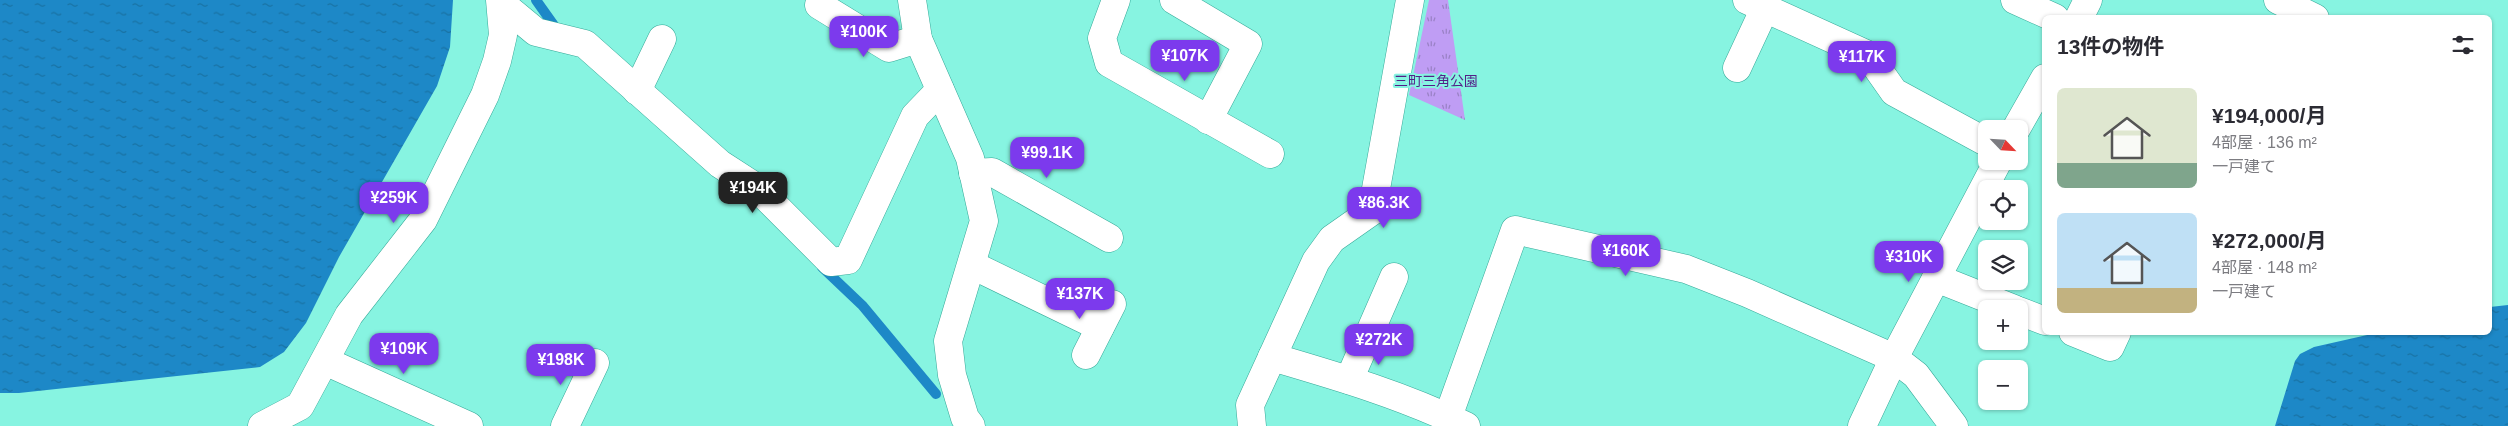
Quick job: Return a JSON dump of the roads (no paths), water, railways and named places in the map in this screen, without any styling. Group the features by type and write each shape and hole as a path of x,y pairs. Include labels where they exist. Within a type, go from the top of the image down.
{"street":[{"path":"912,0 918,39 970,158 984,221 948,341 952,375 965,418 971,426"},
{"path":"1116,0 1102,38 1109,63 1270,154"},
{"path":"1174,0 1248,44 1208,120"},
{"path":"1252,426 1250,405 1316,261 1332,238 1372,212 1410,0"},
{"path":"2015,0 2048,15"},
{"path":"2080,15 2088,0"},
{"path":"2278,0 2309,15"},
{"path":"501,2 536,32 585,44 720,164 757,188 831,262 848,260 915,116 940,90"},
{"path":"262,426 300,406 325,361 333,342 358,302 423,220 484,95 503,35 501,2"},
{"path":"1737,68 1756,4 1868,54 1894,92 1978,138"},
{"path":"819,5 889,48 918,39"},
{"path":"637,91 662,39"},
{"path":"2021,120 2042,83"},
{"path":"1862,426 1894,358 1993,170"},
{"path":"973,173 992,172 1109,238"},
{"path":"1272,357 1384,390 1457,422 1516,230 1686,269 1747,293 1894,358 1916,376 1954,426"},
{"path":"972,265 1106,316 1086,355"},
{"path":"1349,380 1394,277"},
{"path":"1936,278 1991,300"},
{"path":"2028,314 2042,320"},
{"path":"2080,335 2110,347 2116,335"},
{"path":"325,361 469,426"},
{"path":"565,426 595,363"}],"water":[{"path":"0,0 453,0 450,47 437,86 339,257 306,323 284,352 260,367 19,393 0,393"},
{"path":"2508,305 2508,426 2275,426 2295,361 2300,354 2314,347 2367,335 2492,335 2492,307"}],"waterway":[{"path":"536,0 553,24"},
{"path":"822,267 862,305 936,394"}],"park label":[{"name":"三町三角公園","path":"1436,81"}]}
